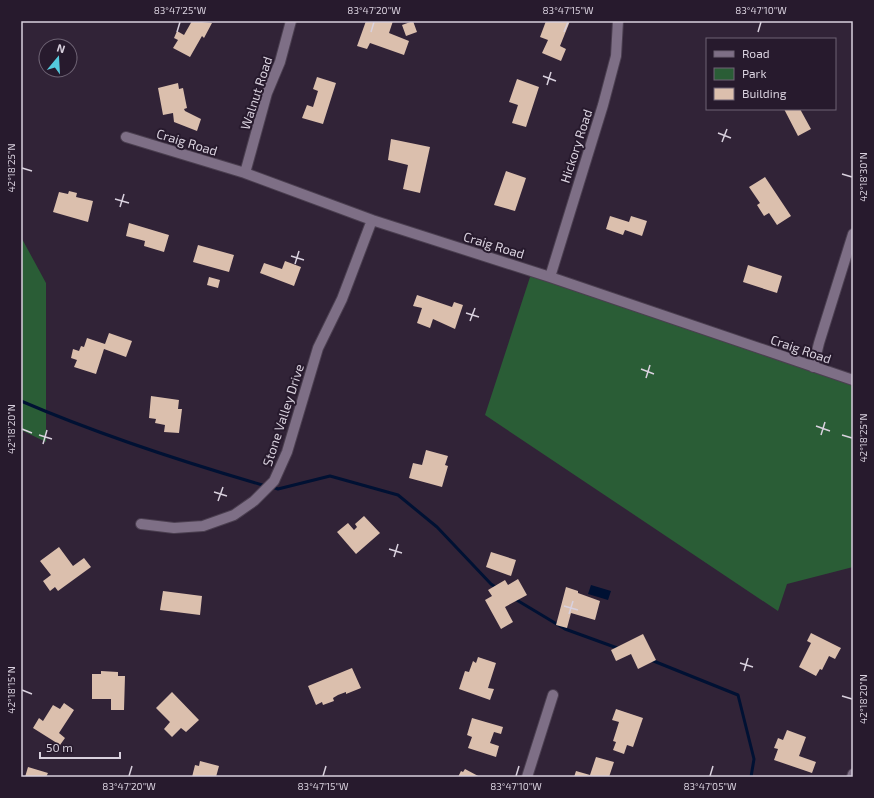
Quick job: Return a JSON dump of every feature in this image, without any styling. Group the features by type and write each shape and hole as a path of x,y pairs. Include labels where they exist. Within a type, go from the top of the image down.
{"street":[{"name":"Walnut Road","path":"244,173 267,93 280,62 291,21"},
{"name":"Hickory Road","path":"550,277 603,105 616,56 618,21"},
{"name":"Craig Road","path":"126,137 244,173 372,220 550,277 853,380"},
{"name":"Stone Valley Drive","path":"141,524 174,528 203,526 234,515 254,501 274,480 287,452 318,348 342,299 372,220"},
{"path":"813,367 853,234"},
{"path":"527,777 553,695"}],"green space":[{"path":"21,237 46,283 46,442 21,430"},
{"path":"532,271 853,380 853,567 787,584 778,611 485,415"}],"water":[{"path":"591,585 611,591 608,600 588,594"}],"building":[{"path":"192,21 212,23 204,38 202,36 190,57 173,48 178,40 174,38 177,31 184,35"},
{"path":"366,21 393,21 389,33 409,41 404,55 370,43 367,49 357,46"},
{"path":"413,21 417,32 406,36 402,25"},
{"path":"546,21 570,21 560,46 566,49 561,61 542,53 548,40 540,37"},
{"path":"317,77 336,83 323,124 302,118 307,105 313,107 318,91 313,89"},
{"path":"517,79 539,87 526,127 512,123 518,105 509,102"},
{"path":"178,83 179,89 183,88 187,108 184,109 185,111 201,119 197,131 174,122 173,113 163,115 158,88"},
{"path":"785,110 801,110 811,129 798,136"},
{"path":"391,139 430,147 420,193 403,189 408,165 388,160"},
{"path":"506,171 526,178 515,211 494,205"},
{"path":"765,177 791,216 777,225 769,213 764,216 757,205 760,203 749,187"},
{"path":"69,191 77,193 76,197 93,201 88,222 53,212 59,192 68,194"},
{"path":"610,216 629,222 631,216 647,221 642,236 625,230 623,235 606,229"},
{"path":"129,223 169,235 164,252 144,246 145,241 126,236"},
{"path":"198,245 234,255 229,272 193,262"},
{"path":"285,261 301,267 294,286 260,273 264,263 282,269"},
{"path":"748,265 782,276 777,293 743,282"},
{"path":"209,277 220,280 218,288 207,285"},
{"path":"417,295 452,307 454,302 463,305 455,329 433,319 430,328 417,323 422,308 413,306"},
{"path":"109,333 132,341 126,357 104,349 96,374 74,367 77,360 71,358 73,349 79,351 81,346 84,347 87,338 105,344"},
{"path":"151,396 179,400 178,409 182,409 179,433 164,432 165,425 155,423 156,419 149,418"},
{"path":"426,450 448,456 445,465 448,466 442,487 409,478 413,463 422,465"},
{"path":"364,516 380,533 356,554 337,532 348,523 354,530 357,527 355,524"},
{"path":"59,547 73,566 84,558 91,567 58,591 55,587 50,591 43,581 51,575 40,561"},
{"path":"491,552 516,560 511,576 486,567"},
{"path":"518,579 527,595 505,607 513,622 501,629 485,600 492,596 488,590 505,580 508,585"},
{"path":"566,587 600,601 595,620 571,613 567,628 556,625"},
{"path":"163,591 202,596 200,615 160,610"},
{"path":"811,633 841,648 835,659 829,656 822,670 820,669 816,676 799,667 811,643 807,641"},
{"path":"643,634 656,660 638,669 631,654 616,661 611,650"},
{"path":"478,657 496,663 488,688 494,689 490,700 459,689 465,671 469,672 473,661 476,663"},
{"path":"352,668 361,688 346,694 346,692 338,695 333,698 334,701 323,705 322,702 316,705 308,686"},
{"path":"101,671 118,672 118,676 125,676 124,710 111,710 111,699 92,699 92,674 101,674"},
{"path":"172,692 199,720 186,732 181,728 172,737 164,729 170,722 156,708"},
{"path":"64,703 74,710 59,733 65,738 60,745 33,728 39,718 43,721 53,705 60,709"},
{"path":"616,709 643,718 633,747 627,745 624,754 613,750 616,742 613,741 619,722 612,720"},
{"path":"472,718 503,727 501,734 494,732 490,743 499,746 496,757 468,748 472,737 467,735"},
{"path":"787,730 806,737 799,756 816,762 812,773 774,760 778,749 774,748 778,738 783,740"},
{"path":"596,757 614,762 609,777 574,777 576,771 590,775"},
{"path":"200,761 219,766 216,777 192,777 195,765 199,766"},
{"path":"28,767 48,773 46,777 25,777"},
{"path":"465,769 480,777 458,777 461,771 463,772"}],"waterway":[{"path":"21,401 142,447 266,486"},
{"path":"272,487 278,489 330,476 398,495 437,527 491,584 497,588"},
{"path":"515,599 565,629 620,649"},
{"path":"651,660 738,695 754,759 751,777"}]}
